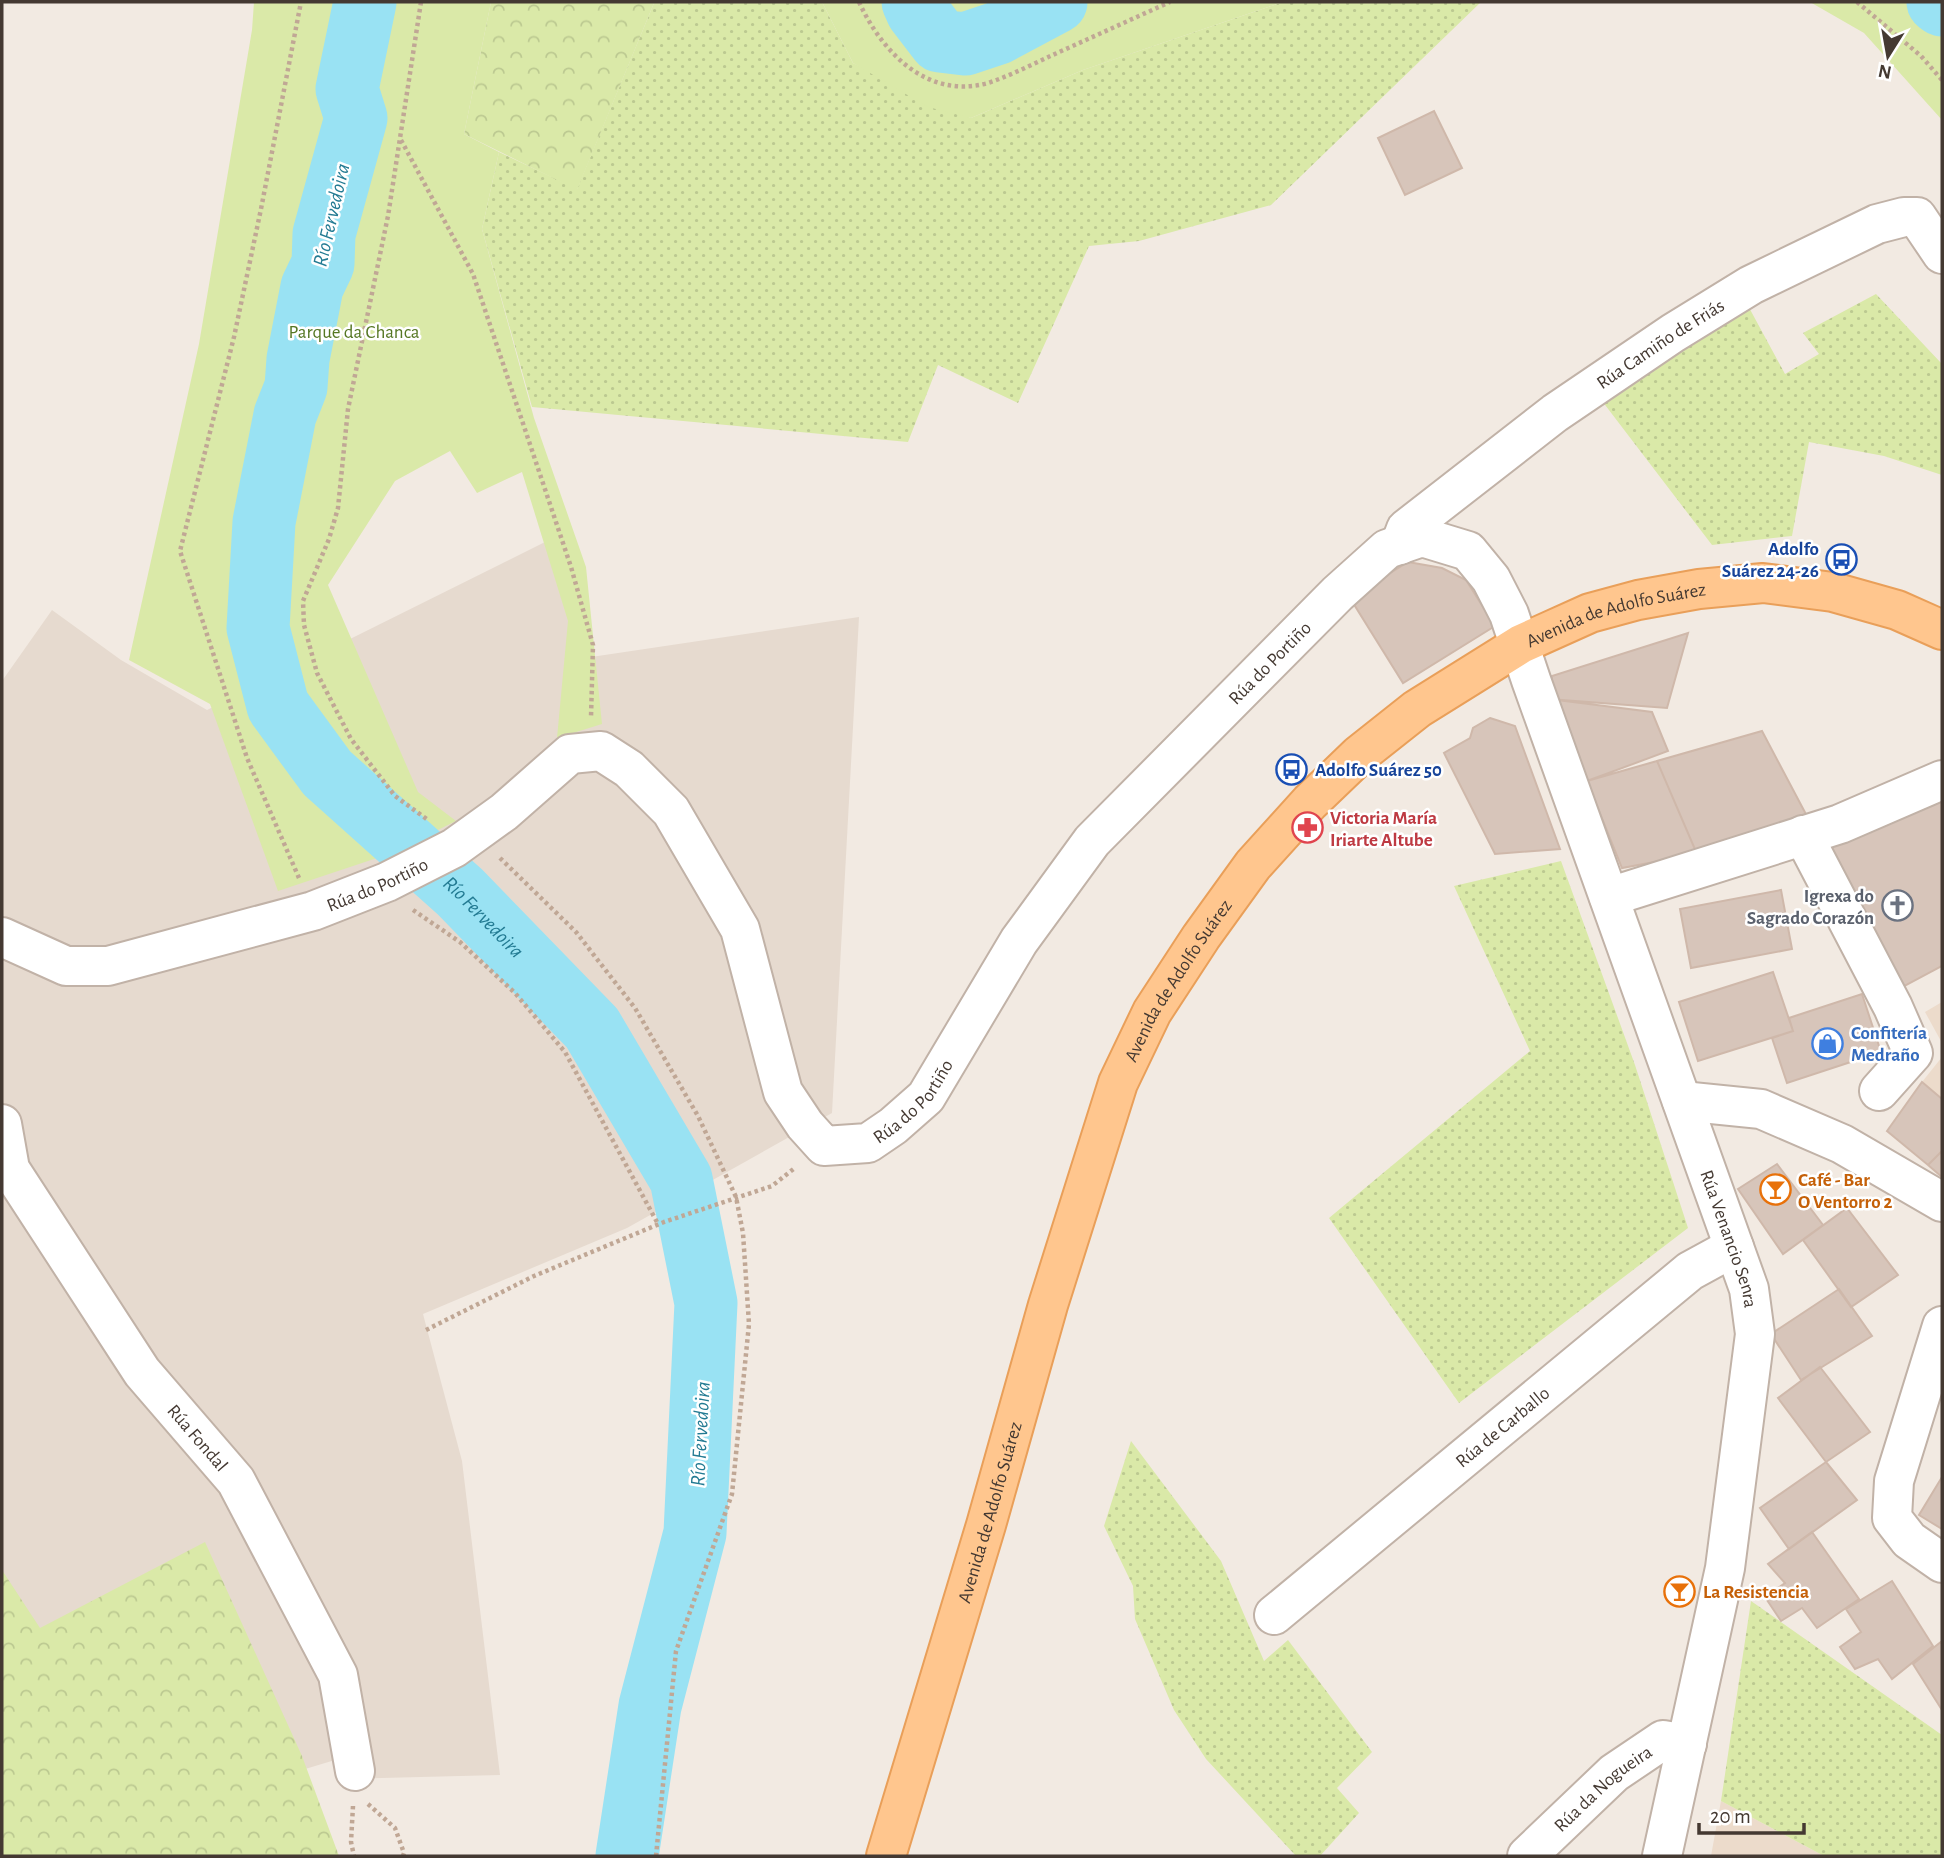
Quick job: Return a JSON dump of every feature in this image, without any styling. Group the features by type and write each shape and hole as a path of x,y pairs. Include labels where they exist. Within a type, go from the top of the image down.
{"main road":[{"name":"Avenida de Adolfo Suárez","path":"886,1856 1089,1170 1118,1083 1152,1012 1253,864 1310,802 1359,755 1417,709 1521,644 1590,614 1638,600 1699,589 1763,583 1833,592 1897,610 1942,630"}],"street":[{"name":"Rúa Camiño de Friás","path":"1400,545 1406,529 1555,413 1673,333 1751,285 1877,224 1904,217 1917,217 1942,254"},
{"name":"Rúa do Portiño","path":"824,1146 868,1143 893,1126 926,1097 1018,941 1092,841 1338,593 1387,549 1422,537 1468,551 1491,579 1521,644"},
{"name":"Rúa Venancio Senra","path":"1521,644 1531,680 1734,1247 1748,1289 1755,1334 1726,1568 1662,1856"},
{"path":"590,752 601,751 629,769 671,811 740,929 783,1092 805,1125 824,1146"},
{"name":"Rúa do Portiño","path":"2,937 66,966 108,966 313,911 382,884 463,842 504,812 570,754 590,752"},
{"path":"1609,897 1840,824 1942,780"},
{"path":"1803,835 1894,1007 1913,1053 1879,1091"},
{"path":"1682,1101 1760,1109 1842,1144 1942,1202"},
{"name":"Rúa Fondal","path":"2,1124 10,1169 142,1372 236,1480 338,1675 355,1771"},
{"name":"Rúa de Carballo","path":"1274,1615 1690,1271 1734,1247"},
{"path":"1942,1326 1894,1481 1892,1518 1909,1540 1942,1563"},
{"name":"Rúa da Nogueira","path":"1527,1856 1614,1773 1662,1740 1688,1744"}],"path":[{"path":"301,2 236,325 180,551 247,758 313,911"},
{"path":"421,2 388,216 348,409 338,508 329,538 303,601 304,625 317,673 351,739 396,796 463,842 500,859 576,932 635,1008 698,1116 737,1197 743,1233 749,1324 732,1494 676,1651 656,1856"},
{"path":"859,2 883,41 918,75 935,82 962,85 986,83 1018,71 1170,2"},
{"path":"1857,2 1921,56 1942,80"},
{"path":"400,139 473,274 571,567 593,645 590,752"},
{"path":"382,884 460,942 515,993 565,1052 661,1223"},
{"path":"426,1330 534,1276 661,1223 772,1186 824,1146"},
{"path":"355,1771 351,1842 355,1856"},
{"path":"355,1771 369,1807 395,1829 403,1856"}],"shaded area":[{"path":"549,540 571,614 571,660 859,617 832,1113 627,1228 423,1314 462,1461 500,1775 342,1779 335,1760 80,1837 2,1683 2,681 52,610 121,660 207,710"},
{"path":"1942,1002 1942,1043 1925,1012"},
{"path":"1942,1057 1942,1099 1922,1082"},
{"path":"1721,1801 1824,1856 1711,1856"}],"green space":[{"name":"Parque da Chanca","path":"254,2 491,2 464,134 499,152 482,229 534,418 586,567 602,724 557,738 568,621 522,472 477,493 450,451 395,481 328,585 418,792 456,821 389,854 278,891 210,704 129,660 199,344 252,30"},
{"path":"491,2 657,2 654,3 577,190 464,134"},
{"path":"822,2 853,63 971,118 1083,70 1283,2 1481,2 1271,205 1139,241 1089,246 1018,403 938,365 908,442 532,407 482,229 499,152 577,189 654,3"},
{"path":"822,2 1283,2 1083,70 971,118 928,107 853,63"},
{"path":"1810,2 1942,2 1942,120 1864,33"},
{"path":"1876,294 1942,364 1942,475 1884,456 1809,442 1792,536 1712,545 1599,397 1746,302 1785,374 1819,354 1803,333"},
{"path":"1561,861 1635,1065 1688,1228 1459,1403 1329,1218 1530,1051 1454,886"},
{"path":"1131,1441 1221,1561 1264,1661 1288,1640 1372,1752 1337,1788 1359,1813 1320,1856 1296,1856 1206,1759 1174,1710 1135,1619 1133,1586 1104,1526"},
{"path":"205,1542 302,1756 339,1856 2,1856 2,1570 40,1628"},
{"path":"1751,1601 1942,1735 1942,1856 1824,1856 1721,1801"}],"building":[{"path":"1434,111 1462,168 1405,195 1378,138"},
{"path":"1408,562 1442,568 1466,580 1495,626 1403,683 1350,598"},
{"path":"1688,633 1667,708 1549,699 1552,676"},
{"path":"1549,699 1652,712 1668,751 1587,781"},
{"path":"1490,718 1515,726 1560,849 1495,854 1444,753 1470,738 1473,728"},
{"path":"1762,731 1809,820 1697,854 1657,761"},
{"path":"1657,761 1697,854 1622,868 1587,781"},
{"name":"Igrexa do Sagrado Corazón","path":"1942,791 1942,966 1897,990 1820,847"},
{"path":"1781,890 1792,949 1691,968 1680,909"},
{"path":"1773,972 1793,1031 1698,1061 1679,1002"},
{"path":"1862,994 1881,1052 1787,1083 1772,1038 1793,1031 1789,1018"},
{"path":"1922,1082 1942,1099 1942,1151 1928,1165 1887,1131"},
{"path":"1942,1151 1942,1177 1928,1165"},
{"path":"1777,1164 1823,1225 1783,1254 1738,1189"},
{"path":"1847,1208 1898,1275 1851,1307 1803,1240"},
{"path":"1839,1289 1872,1336 1801,1380 1771,1334"},
{"path":"1820,1367 1870,1432 1826,1462 1778,1398"},
{"path":"1826,1462 1857,1500 1789,1549 1760,1508"},
{"path":"1942,1477 1942,1529 1919,1515"},
{"path":"1812,1532 1859,1599 1817,1628 1802,1608 1781,1621 1765,1597 1785,1583 1768,1564"},
{"path":"1892,1581 1933,1646 1892,1679 1878,1659 1855,1669 1840,1647 1861,1632 1846,1609"},
{"path":"1942,1641 1942,1710 1913,1664"}],"waterway":[{"name":"Río Fervedoira","path":"365,2 347,89 356,118 324,234 323,264 312,287 298,359 296,387 285,415 264,522 258,628 278,706 327,773 460,892 592,1028 681,1179 706,1303 695,1533 650,1706 627,1856"},
{"path":"913,2 940,41 965,44 998,33 1056,2"},
{"path":"1938,2 1942,5"}],"place":[{"name":"Adolfo Suárez 24-26","path":"1842,559"},
{"name":"Adolfo Suárez 50","path":"1292,769"},
{"name":"Victoria María Iriarte Altube","path":"1307,828"},
{"name":"Igrexa do Sagrado Corazón","path":"1897,906"},
{"name":"Confitería Medraño","path":"1828,1043"},
{"name":"Café - Bar O Ventorro 2","path":"1775,1190"},
{"name":"La Resistencia","path":"1680,1591"}]}
